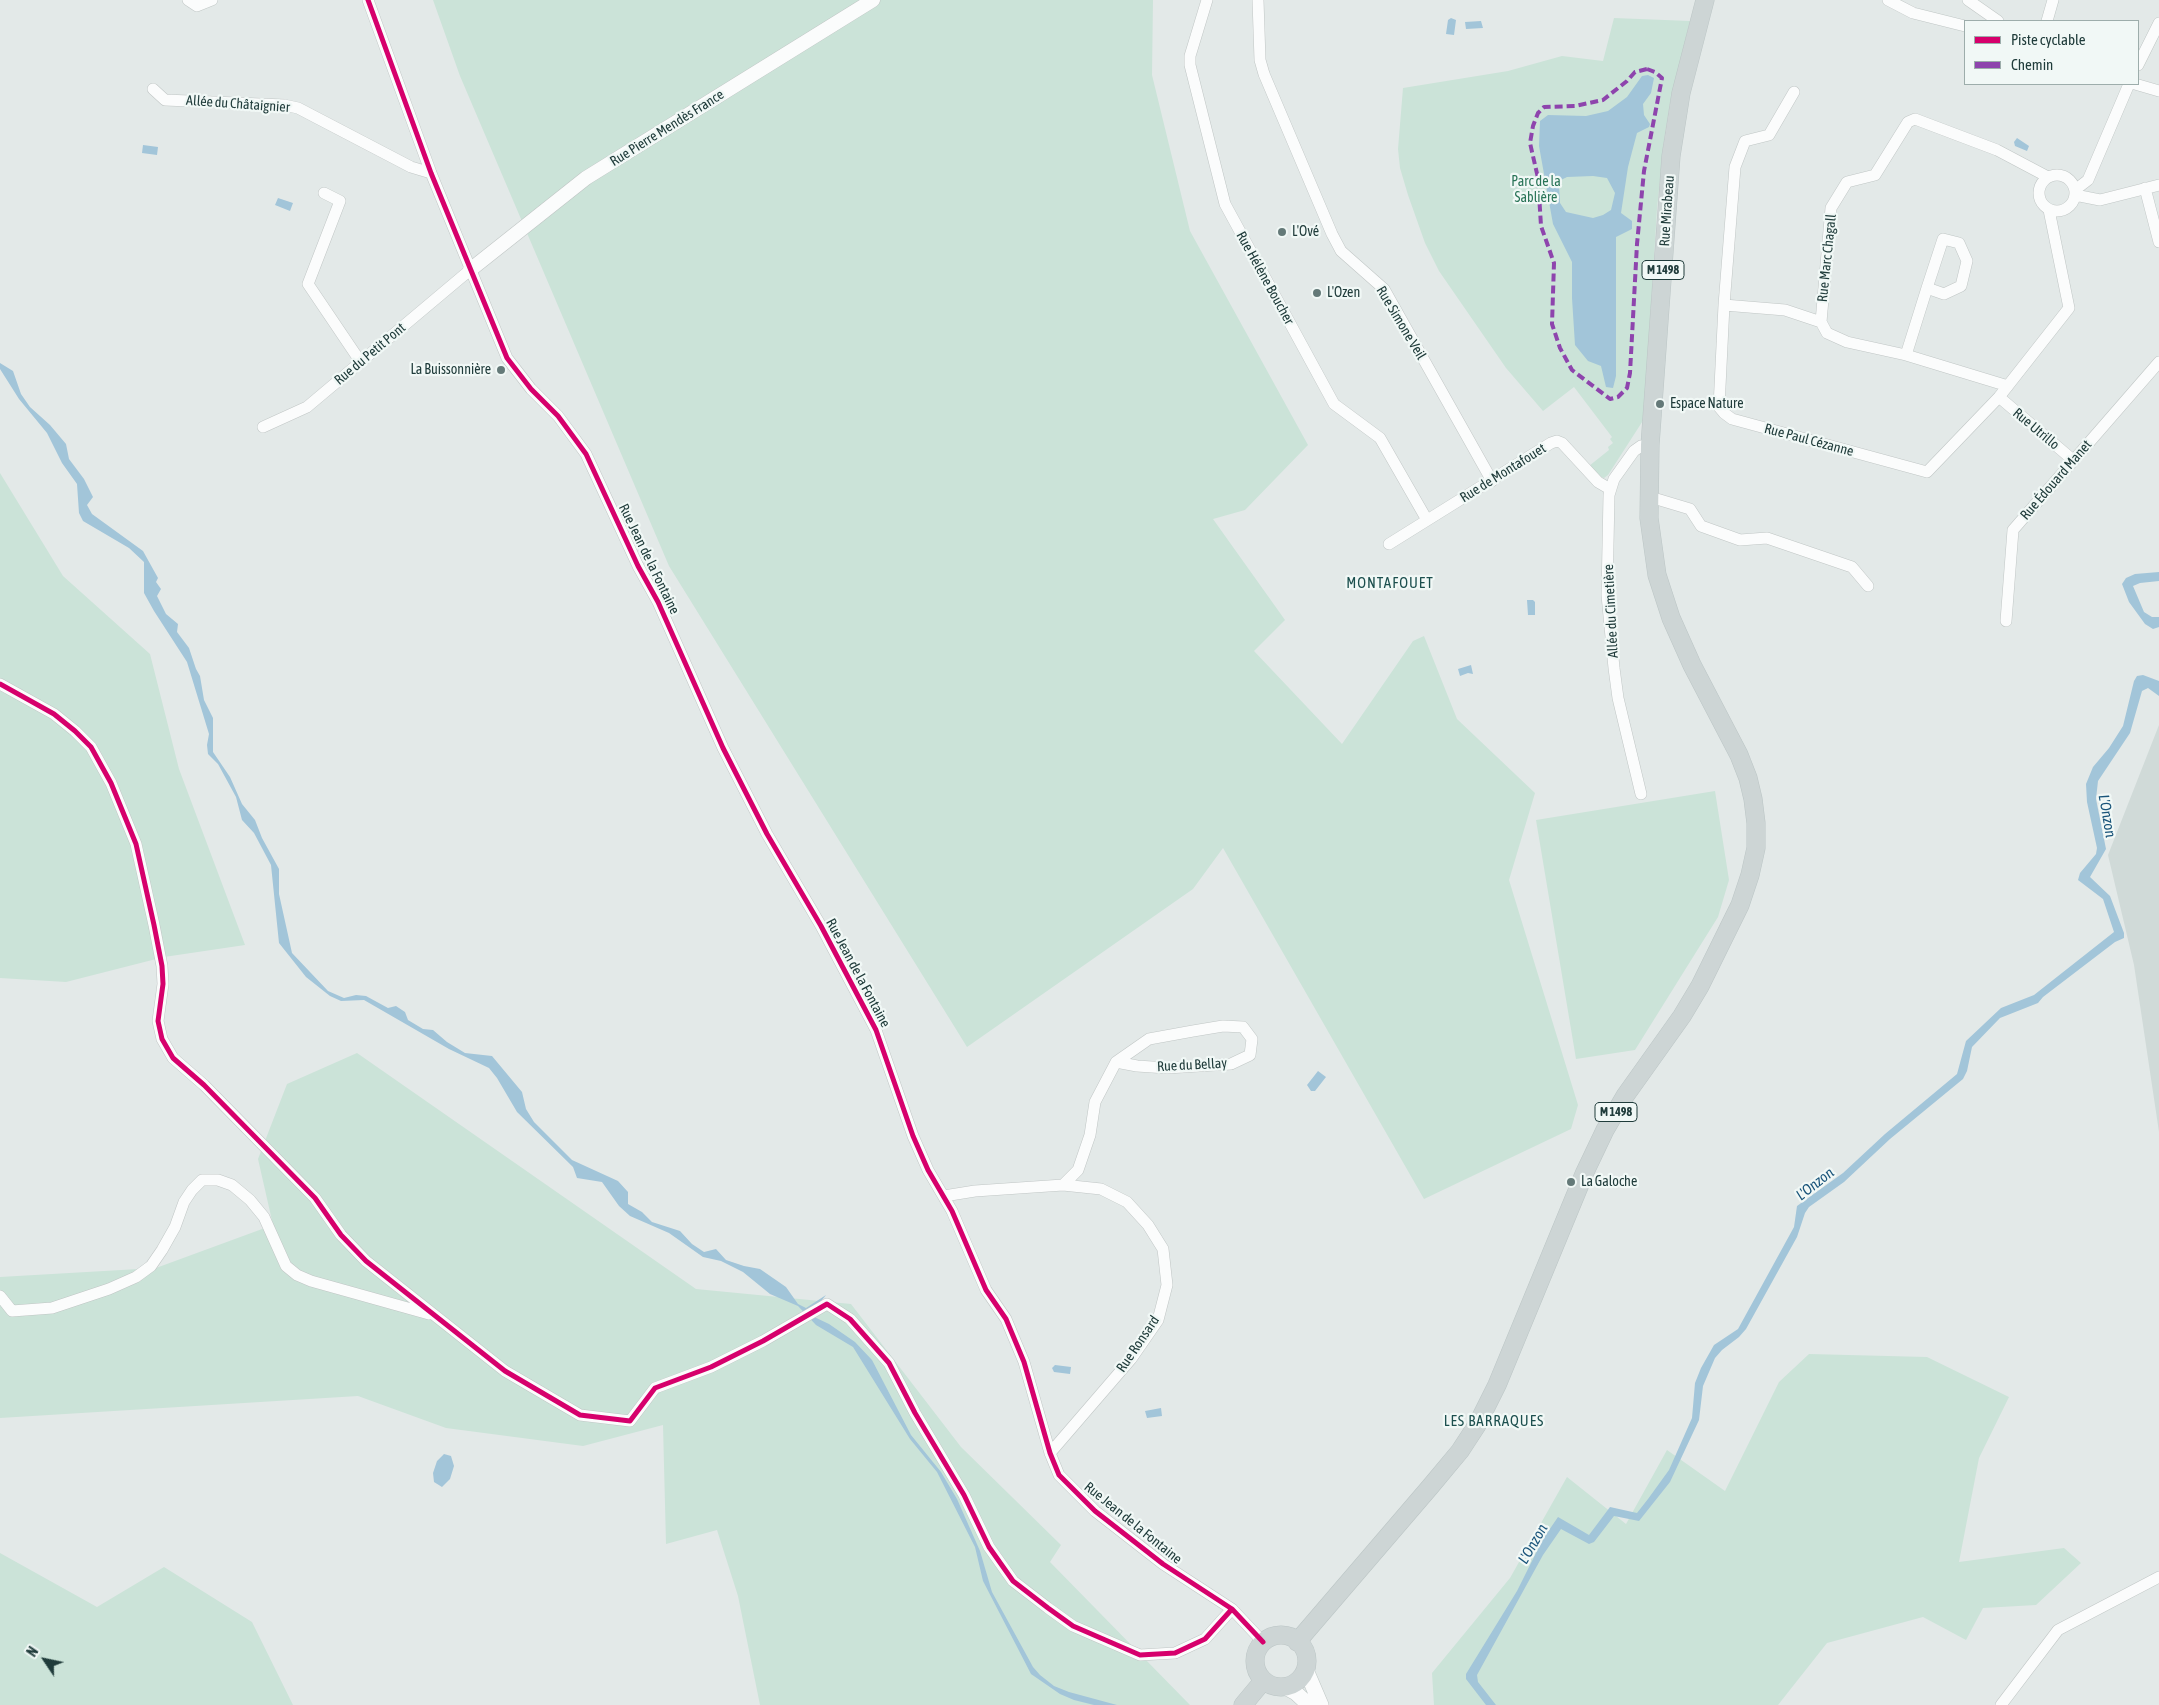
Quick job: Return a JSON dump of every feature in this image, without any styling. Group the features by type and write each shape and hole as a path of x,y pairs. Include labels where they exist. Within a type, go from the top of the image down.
{"main road":[{"name":"Rue Mirabeau","path":"1297,1642 1460,1451 1477,1425 1497,1385 1585,1172 1605,1130 1625,1096 1682,1016 1700,986 1740,905 1750,875 1756,848 1756,823 1748,778 1739,755 1692,665 1671,618 1656,575 1652,544 1650,445 1672,156 1681,93 1705,0"},
{"path":"1306,1670 1298,1681 1276,1687 1264,1681 1257,1674 1254,1657 1264,1642 1280,1634 1297,1642 1304,1650 1307,1659 1306,1670 1321,1705"},
{"path":"1243,1705 1264,1681"},
{"path":"1285,1686 1296,1692 1309,1705"}],"street":[{"path":"188,0 197,6 212,0"},
{"name":"Rue Jean de la Fontaine","path":"368,0 431,173 507,358 531,389 558,416 586,454 638,566 658,602 728,757 767,834 821,926 876,1030 913,1136 928,1170 952,1211 986,1290 1006,1319 1024,1362 1050,1453 1059,1475 1095,1511 1163,1564 1232,1610 1264,1642"},
{"name":"Rue Pierre Mendès France","path":"470,270 586,178 874,0"},
{"name":"Rue Hélène Boucher","path":"1207,0 1190,56 1190,65 1224,204 1334,404 1380,438 1427,520"},
{"name":"Rue Simone Veil","path":"1258,0 1260,60 1264,74 1332,234 1342,251 1384,290 1492,481"},
{"path":"1888,0 1913,13 1964,26"},
{"path":"1968,0 1980,4 1997,20"},
{"path":"2046,20 2053,0"},
{"path":"2139,63 2159,23"},
{"path":"2129,85 2088,180 2075,192 2071,206 2060,211 2049,210 2042,203 2039,194 2042,184 2048,177 2060,175 2070,180 2075,192 2100,200 2159,185"},
{"path":"2138,85 2159,91"},
{"name":"Allée du Châtaignier","path":"152,89 165,100 284,105 298,108 411,167 431,173"},
{"name":"Rue Paul Cézanne","path":"1794,92 1769,135 1745,141 1735,167 1724,305 1719,407 1732,419 1927,472 1999,397 2069,308 2049,210"},
{"name":"Rue Marc Chagall","path":"2008,386 1906,355 1847,342 1828,333 1821,322 1832,208 1847,182 1875,174 1908,122 1915,119 1997,150 2048,177"},
{"path":"2145,188 2159,242"},
{"path":"324,193 340,201 308,284 360,362"},
{"path":"1906,355 1927,288 1943,239 1959,243 1967,262 1961,286 1944,294 1927,288"},
{"name":"Rue du Petit Pont","path":"264,427 307,407 470,270"},
{"path":"1724,305 1785,310 1821,322"},
{"name":"Rue Édouard Manet","path":"2006,621 2013,530 2159,362"},
{"name":"Rue Utrillo","path":"1999,397 2073,460"},
{"name":"Rue de Montafouet","path":"1389,544 1557,441 1562,443 1598,482 1610,489"},
{"name":"Allée du Cimetière","path":"1641,794 1618,698 1607,595 1610,489 1614,479 1634,451 1641,446 1650,445"},
{"path":"1650,498 1690,509 1701,526 1740,540 1767,538 1852,567 1868,586"},
{"path":"0,684 54,714 75,731 91,747 111,783 136,844 163,975 158,1021 162,1039 173,1058 204,1084 315,1198 341,1235 366,1261 505,1371 580,1415 630,1420 655,1388 712,1367 763,1341 827,1304 850,1319 888,1363 915,1413 964,1495 989,1547 1013,1581 1048,1608 1073,1626 1140,1655 1175,1653 1205,1639 1232,1610"},
{"name":"Rue du Bellay","path":"1063,1185 1078,1170 1090,1135 1095,1102 1116,1062 1149,1039 1193,1031 1223,1026 1243,1027 1252,1039 1250,1055 1231,1064 1167,1068 1137,1066 1116,1062"},
{"path":"0,1296 12,1311 52,1308 108,1289 136,1277 151,1266 162,1250 175,1227 184,1202 192,1190 202,1180 218,1180 232,1185 250,1200 264,1217 286,1266 297,1275 311,1281 435,1316"},
{"name":"Rue Ronsard","path":"944,1196 975,1191 1063,1185 1101,1188 1127,1202 1148,1225 1163,1249 1167,1285 1158,1320 1131,1359 1050,1453"},
{"path":"2001,1705 2058,1630 2159,1577"}],"shaded area":[{"path":"2159,725 2159,1132 2134,965 2108,855"}],"green space":[{"path":"433,0 1153,0 1152,75 1190,231 1308,445 1245,510 1213,519 1285,620 1254,651 1342,744 1413,641 1424,636 1457,719 1535,793 1509,880 1578,1105 1571,1129 1424,1199 1223,848 1193,889 967,1047 669,566 460,76"},
{"name":"Parc de la Sablière","path":"1614,18 1690,21 1670,103 1664,140 1657,209 1644,419 1608,475 1604,478 1599,476 1589,466 1609,450 1608,447 1613,443 1610,439 1612,437 1574,387 1543,411 1506,368 1439,271 1425,243 1408,195 1400,168 1398,149 1403,88 1508,71 1562,56 1603,61"},
{"path":"0,473 63,576 150,654 179,769 245,945 164,957 66,982 0,978"},
{"path":"1715,791 1729,880 1718,917 1635,1050 1576,1059 1536,820"},
{"path":"357,1053 696,1289 851,1304 961,1447 1061,1545 1050,1562 1190,1705 760,1705 738,1596 717,1530 666,1544 663,1425 583,1446 446,1428 358,1396 0,1418 0,1277 156,1268 273,1225 258,1159 287,1084"},
{"path":"1809,1354 1927,1357 2009,1397 1979,1458 1959,1562 2064,1548 2081,1563 2036,1605 1983,1608 1966,1640 1923,1617 1827,1643 1778,1705 1434,1705 1432,1673 1510,1578 1567,1477 1626,1524 1667,1450 1725,1491 1779,1382"},
{"path":"0,1553 97,1607 164,1567 252,1622 293,1705 0,1705"}],"water":[{"path":"1451,18 1456,20 1454,35 1446,34 1448,20"},
{"path":"1481,21 1483,28 1466,29 1465,22"},
{"path":"1648,75 1654,78 1651,93 1643,104 1644,115 1650,124 1649,127 1637,133 1628,167 1621,213 1632,221 1632,229 1616,237 1616,376 1613,388 1606,387 1601,366 1588,361 1575,345 1572,262 1553,224 1539,146 1540,121 1548,115 1586,116 1608,111 1627,97 1642,76","holes":["1593,176 1607,178 1615,193 1611,210 1593,218 1566,212 1560,203 1559,185 1561,180 1567,177"]},
{"path":"2017,138 2029,146 2027,151 2015,146 2014,142"},
{"path":"143,145 158,147 157,155 142,153"},
{"path":"278,198 293,203 290,211 275,205"},
{"path":"0,363 13,371 21,394 30,407 50,425 66,444 69,459 84,479 93,497 87,505 92,514 143,551 158,578 156,582 161,589 157,596 166,614 178,624 177,632 189,648 200,676 204,700 213,718 213,752 230,777 242,804 255,820 262,838 279,869 279,894 292,953 328,991 344,998 356,995 366,996 388,1008 396,1006 405,1012 408,1020 423,1029 433,1030 447,1042 465,1053 492,1056 522,1092 526,1109 534,1122 572,1160 618,1181 628,1192 628,1204 642,1212 652,1222 680,1231 692,1244 704,1252 716,1249 726,1260 760,1269 786,1287 798,1304 806,1308 826,1295 810,1315 829,1324 855,1342 872,1360 911,1435 941,1472 957,1499 980,1551 992,1592 1033,1667 1054,1686 1117,1705 1094,1705 1074,1700 1060,1694 1031,1674 983,1581 975,1547 937,1472 910,1439 853,1347 816,1325 798,1306 770,1294 743,1272 721,1261 703,1257 669,1233 630,1216 619,1206 602,1182 577,1178 573,1167 517,1112 489,1068 449,1049 364,1000 341,1001 330,996 306,977 279,943 271,865 254,833 242,820 236,797 218,764 208,754 209,734 187,662 144,593 144,562 129,548 83,521 79,513 77,484 62,463 47,433 19,399 0,369"},
{"path":"2159,572 2159,581 2140,583 2133,586 2144,612 2152,617 2159,617 2159,627 2153,629 2145,624 2129,602 2122,584 2126,578 2135,574"},
{"path":"1527,600 1535,602 1535,615 1528,615"},
{"path":"1471,665 1473,674 1468,673 1460,676 1458,669"},
{"path":"2143,675 2159,681 2159,696 2148,688 2142,691 2130,733 2098,781 2096,799 2106,849 2090,877 2110,896 2124,933 2124,938 2115,942 2043,997 2038,1003 2000,1018 1972,1047 1967,1071 1963,1079 1890,1139 1844,1182 1809,1207 1797,1237 1746,1329 1715,1358 1703,1386 1699,1420 1670,1482 1639,1521 1614,1516 1594,1542 1589,1544 1561,1529 1543,1555 1477,1675 1478,1682 1496,1705 1486,1705 1466,1679 1466,1674 1517,1591 1543,1539 1558,1517 1589,1535 1610,1507 1637,1513 1648,1499 1669,1470 1692,1418 1695,1383 1701,1368 1714,1345 1738,1329 1794,1227 1797,1206 1843,1173 1885,1134 1957,1074 1966,1041 2001,1008 2034,995 2114,932 2103,899 2078,880 2080,873 2096,854 2097,848 2087,802 2086,784 2093,767 2109,748 2123,726 2134,681 2137,676"},
{"path":"1318,1071 1326,1077 1315,1091 1311,1091 1307,1085"},
{"path":"1055,1365 1071,1367 1070,1374 1054,1372 1052,1368"},
{"path":"1161,1408 1162,1416 1147,1418 1145,1411"},
{"path":"444,1454 451,1456 454,1466 450,1479 442,1487 434,1482 433,1473 437,1461"}],"marked path":[{"path":"1647,69 1655,72 1662,78 1644,171 1637,244 1630,373 1627,388 1618,397 1610,399 1572,370 1560,348 1552,324 1554,263 1541,226 1538,178 1530,143 1538,113 1544,107 1575,106 1603,100 1627,81 1635,72 1647,69"}],"cycle path":[{"path":"368,0 431,173 507,358 531,389 558,416 586,454 638,566 658,602 723,748 767,834 821,926 876,1030 913,1136 928,1170 952,1211 986,1290 1006,1319 1024,1362 1050,1453 1059,1475 1095,1511 1163,1564 1232,1609 1263,1642"},
{"path":"0,684 54,714 75,731 91,747 111,783 136,844 162,966 163,984 158,1021 162,1039 173,1058 204,1085 315,1198 341,1235 366,1261 505,1371 580,1415 630,1421 655,1388 711,1367 763,1341 827,1304 850,1319 889,1363 915,1413 964,1495 989,1547 1013,1581 1048,1608 1073,1626 1140,1655 1175,1653 1205,1639 1232,1609"}],"place":[{"name":"L'Ové","path":"1282,232"},
{"name":"L'Ozen","path":"1317,293"},
{"name":"La Buissonnière","path":"501,370"},
{"name":"Espace Nature","path":"1660,404"},
{"name":"La Galoche","path":"1571,1182"}],"district":[{"name":"MONTAFOUET","path":"1390,583"},
{"name":"LES BARRAQUES","path":"1494,1421"}],"water label":[{"name":"L'Onzon","path":"2107,816"},
{"name":"L'Onzon","path":"1815,1184"},
{"name":"L'Onzon","path":"1533,1544"}]}
